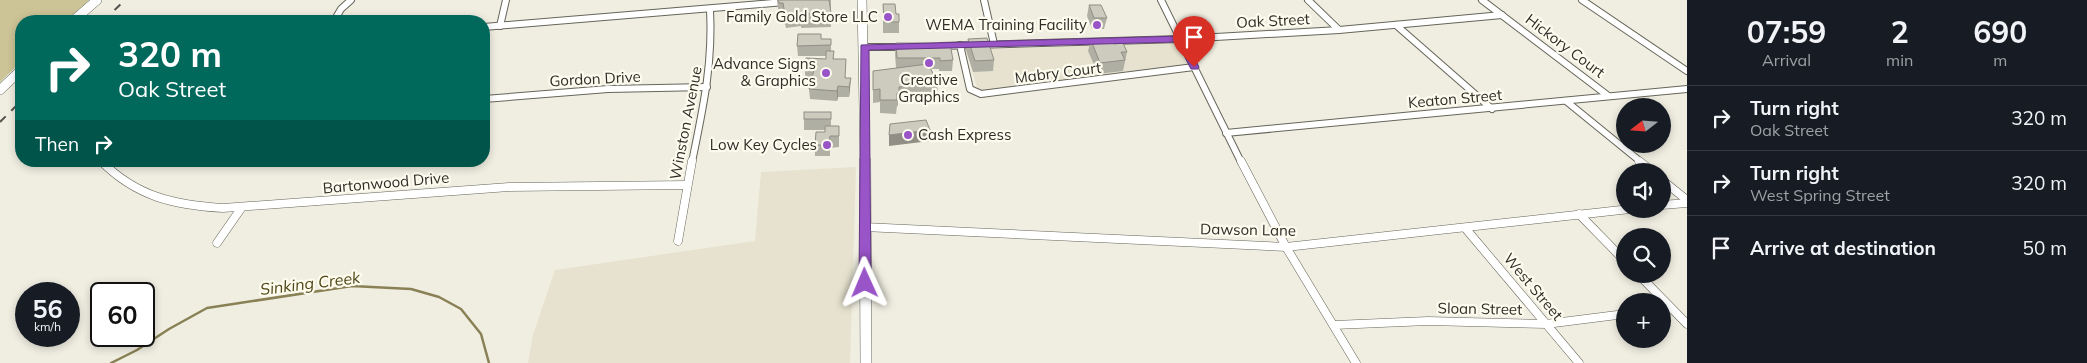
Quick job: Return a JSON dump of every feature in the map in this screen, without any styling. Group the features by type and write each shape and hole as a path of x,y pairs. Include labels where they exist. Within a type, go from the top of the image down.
{"main road":[{"path":"80,15 97,0"},
{"path":"862,0 866,363"},
{"path":"0,90 15,76"}],"street":[{"path":"338,15 350,0"},
{"path":"500,26 506,0"},
{"path":"984,0 994,44"},
{"path":"1161,0 1226,133 1286,247 1356,363"},
{"path":"1308,0 1340,30"},
{"name":"Hickory Court","path":"1482,0 1607,96"},
{"path":"1582,0 1687,71"},
{"path":"490,27 794,2"},
{"name":"Winston Avenue","path":"678,241 687,185 707,87 712,42 710,9"},
{"name":"Oak Street","path":"936,46 1181,39 1340,30 1502,15"},
{"path":"1396,24 1492,109"},
{"name":"Mabry Court","path":"960,45 970,89 972,92 981,94 1194,67"},
{"path":"864,47 912,47"},
{"name":"Gordon Drive","path":"490,99 608,89 707,87"},
{"name":"Keaton Street","path":"1226,133 1687,89"},
{"path":"1566,101 1642,163"},
{"name":"Bartonwood Drive","path":"107,167 128,185 143,194 164,201 202,207 242,207 509,187 687,185"},
{"path":"1671,188 1687,202"},
{"path":"1671,204 1687,202"},
{"path":"217,243 242,207"},
{"name":"Dawson Lane","path":"864,227 1286,247 1466,229 1616,210"},
{"path":"1579,214 1616,252"},
{"name":"West Street","path":"1466,229 1578,363"},
{"path":"1647,283 1687,324"},
{"name":"Sloan Street","path":"1334,325 1428,321 1546,324 1616,315"}],"shaded area":[{"path":"0,0 89,0 73,15 15,15 15,68 0,82"},
{"path":"1176,41 1188,65 983,91 977,87 966,50 1082,46 1081,43"},
{"path":"856,167 850,363 528,363 533,335 555,270 755,241 761,172"}],"building":[{"path":"778,0 829,0 831,13 800,14 800,12 785,14 783,3 779,3"},
{"path":"883,4 895,4 896,14 899,14 899,22 884,22"},
{"path":"1089,5 1101,5 1107,18 1094,18"},
{"path":"798,34 821,34 821,39 831,39 831,45 797,46"},
{"path":"987,38 994,60 975,61 968,39"},
{"path":"1091,40 1112,40 1114,44 1123,43 1127,52 1121,52 1125,60 1100,63"},
{"path":"896,43 950,43 953,60 940,61 940,58 897,58"},
{"path":"826,51 834,51 833,59 846,59 845,78 851,78 849,87 838,86 837,91 809,89 815,66 805,66 806,58 826,59"},
{"path":"928,64 938,83 899,87 897,100 880,100 880,89 873,90 873,71"},
{"path":"804,112 831,112 831,119 804,119"},
{"path":"926,120 930,130 889,135 890,124"},
{"path":"825,126 839,126 839,136 830,136 829,145 815,145 816,132 825,132"}],"waterway":[{"name":"Sinking Creek","path":"111,363 137,350 169,329 207,308 352,286 411,289 439,297 461,309 481,334 489,363"}],"railway":[{"path":"109,15 125,0"},
{"path":"0,122 15,107"}],"place":[{"name":"Family Gold Store LLC","path":"888,17"},
{"name":"WEMA Training Facility","path":"1097,25"},
{"name":"Creative Graphics","path":"929,63"},
{"name":"Advance Signs & Graphics","path":"826,73"},
{"name":"Cash Express","path":"908,135"},
{"name":"Low Key Cycles","path":"827,145"}],"route":[{"path":"865,283 864,47 1181,39 1194,67"}]}
